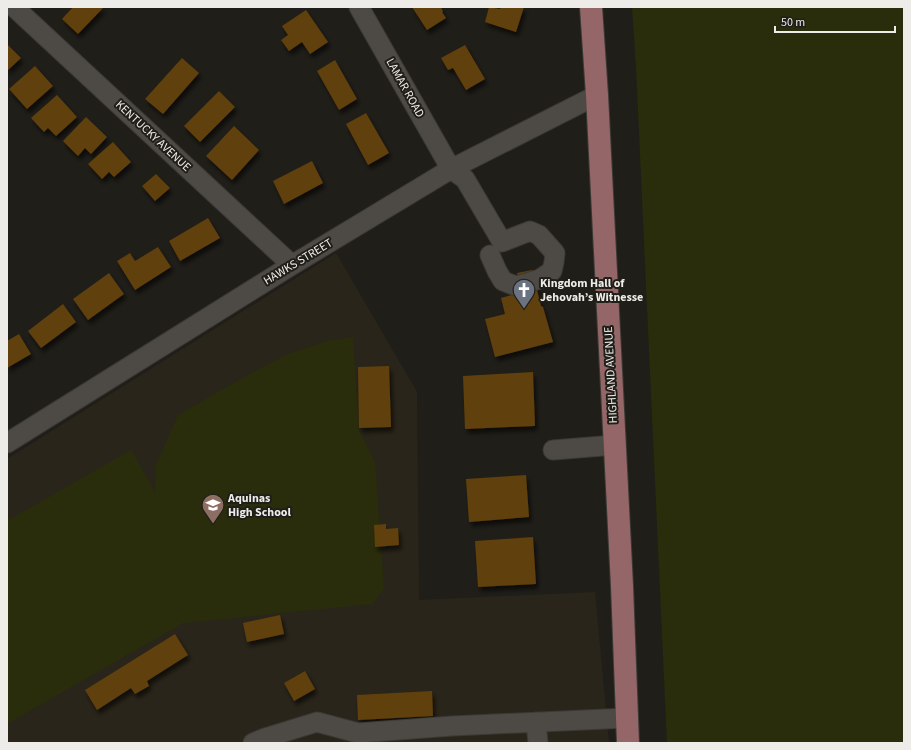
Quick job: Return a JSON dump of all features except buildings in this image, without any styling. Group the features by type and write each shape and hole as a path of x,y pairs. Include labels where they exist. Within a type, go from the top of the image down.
{"main road":[{"name":"HIGHLAND AVENUE","path":"591,7 615,445 628,743"}],"street":[{"name":"KENTUCKY AVENUE","path":"14,7 292,265"},
{"name":"LAMAR ROAD","path":"360,7 451,169"},
{"name":"HAWKS STREET","path":"7,443 292,265 451,169 597,95"},
{"path":"451,169 465,179 502,242 530,231 539,235 555,253 552,271 540,279 516,286 503,281 490,255"},
{"path":"553,450 615,445"},
{"path":"253,743 317,722 358,738 452,726 627,718"},
{"path":"536,722 538,743"}],"shaded area":[{"name":"Aquinas High School","path":"336,253 417,392 419,600 595,592 609,743 7,743 7,459"}],"green space":[{"path":"632,7 904,7 904,743 667,743"},
{"path":"353,337 359,430 375,462 384,589 372,604 183,623 7,724 7,521 131,450 155,492 156,465 178,415 288,354 328,341"}],"place":[{"name":"Kingdom Hall of Jehovah’s Witnesse","path":"524,310"},
{"name":"Aquinas High School","path":"213,524"}]}
